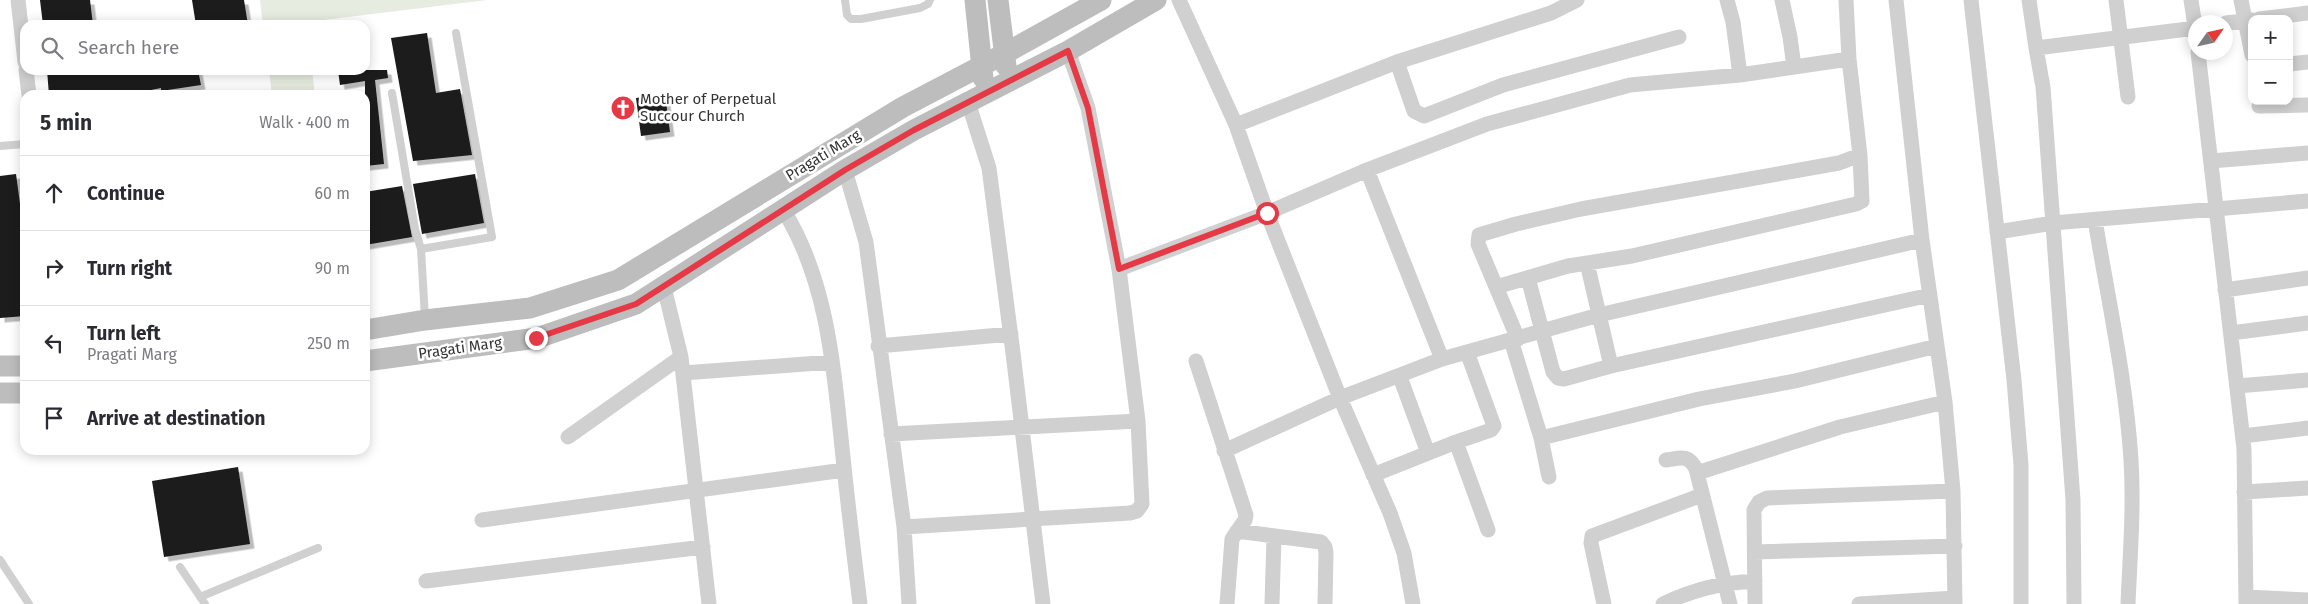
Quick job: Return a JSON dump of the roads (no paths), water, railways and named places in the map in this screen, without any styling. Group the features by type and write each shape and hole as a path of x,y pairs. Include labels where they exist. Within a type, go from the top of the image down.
{"main road":[{"path":"975,0 982,66 977,98"},
{"path":"998,0 1008,82"},
{"name":"Pragati Marg","path":"370,329 425,320 530,308 618,280 904,107 1101,0"},
{"name":"Pragati Marg","path":"370,360 536,338 636,304 784,212 845,170 914,130 1068,51 1156,0"},
{"path":"0,366 20,366"},
{"path":"0,394 20,393"}],"street":[{"path":"18,0 20,20"},
{"path":"1179,0 1236,125 1267,213 1404,553 1413,604"},
{"path":"1236,125 1397,62 1552,13 1577,0"},
{"path":"1727,0 1733,22 1740,75"},
{"path":"1782,0 1794,67"},
{"path":"1496,287 1587,263 1632,256 1856,204 1862,201 1860,155 1849,60 1846,0"},
{"path":"1860,604 1955,601 1953,491 1945,402 1922,240 1896,0"},
{"path":"1971,0 2014,380 2021,465 2021,604"},
{"path":"2029,0 2043,87 2073,500 2074,604"},
{"path":"2116,0 2128,97"},
{"path":"2191,0 2193,15"},
{"path":"2233,23 2248,20 2241,0"},
{"path":"2292,15 2308,13"},
{"path":"2036,48 2188,29"},
{"path":"1397,62 1414,111 1424,116 1503,85 1680,37"},
{"path":"904,527 1034,520 1137,511 1142,504 1138,421 1119,269 1088,108 1068,51"},
{"path":"1119,269 1267,213 1367,170 1487,124 1630,85 1740,75 1849,60"},
{"path":"2199,60 2243,436 2246,600 2308,600"},
{"path":"2293,64 2308,62"},
{"path":"27,75 28,90"},
{"path":"977,98 989,168 1011,334 1043,604"},
{"path":"2259,106 2308,105"},
{"path":"2210,161 2308,153"},
{"path":"1549,477 1514,339 1477,239 1482,234 1516,224 1581,209 1839,163 1860,155"},
{"path":"845,170 866,242 878,346 904,527 909,604"},
{"path":"1367,170 1442,359"},
{"path":"1997,232 2053,222 2095,220 2216,207 2308,201"},
{"path":"784,212 796,232 820,294 832,362 860,604"},
{"path":"2095,220 2126,406 2131,460 2133,511 2128,604"},
{"path":"1224,451 1340,398 1400,377 1442,359 1599,315 1922,240"},
{"path":"1587,263 1610,366"},
{"path":"1528,278 1553,372 1558,378 1564,379 1610,366 1930,295"},
{"path":"2226,290 2308,278"},
{"path":"664,287 681,356 709,604"},
{"path":"2231,333 2308,323"},
{"path":"878,346 1011,334"},
{"path":"1540,438 1699,399 1795,381 1937,346"},
{"path":"1373,474 1491,430 1494,426 1467,352"},
{"path":"568,437 681,356"},
{"path":"1196,361 1224,451 1245,508 1245,520 1232,539 1227,604"},
{"path":"683,373 832,362"},
{"path":"1400,377 1428,453"},
{"path":"2237,386 2308,380"},
{"path":"1697,473 1840,426 1945,402"},
{"path":"891,434 1138,421"},
{"path":"2243,436 2308,428"},
{"path":"1456,442 1488,530"},
{"path":"1666,460 1686,457 1691,460 1697,473 1730,604"},
{"path":"482,520 844,470"},
{"path":"2244,492 2308,488"},
{"path":"1755,604 1754,510 1759,502 1767,498 1953,491"},
{"path":"1604,604 1590,543 1592,536 1702,495"},
{"path":"1237,531 1321,542 1325,547 1325,604"},
{"path":"1272,604 1274,537"},
{"path":"1754,552 1955,546"},
{"path":"426,581 703,547"},
{"path":"1663,604 1704,588 1724,583 1755,581"}],"lane":[{"path":"845,0 847,15 852,19 861,19 920,8 928,4 930,0"},
{"path":"421,249 492,237 456,33"},
{"path":"392,93 415,229 421,249 425,320"},
{"path":"0,146 20,144"},
{"path":"180,566 202,601 318,548"},
{"path":"0,560 29,604"}],"place":[{"name":"Mother of Perpetual Succour Church","path":"623,108"}]}
